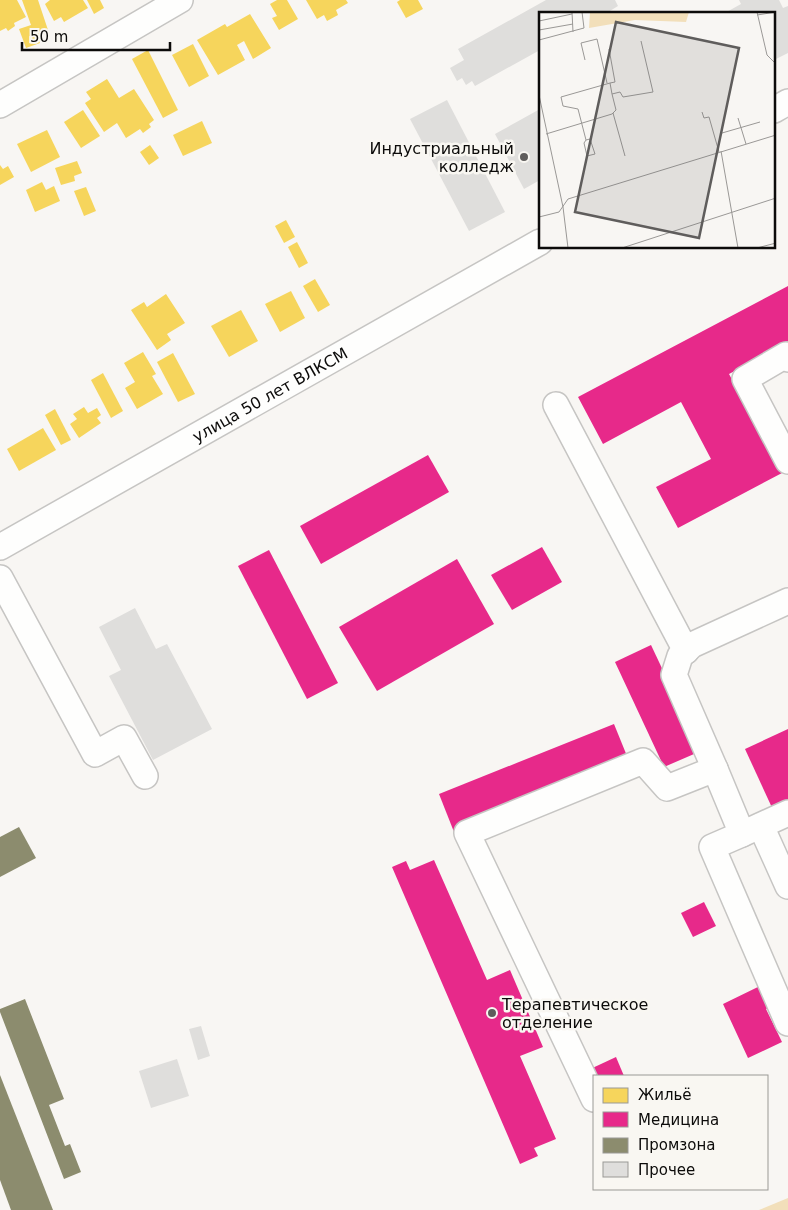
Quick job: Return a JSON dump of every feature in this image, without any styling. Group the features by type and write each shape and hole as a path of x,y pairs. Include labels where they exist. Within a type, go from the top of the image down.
{"street":[{"path":"0,105 180,0"},
{"path":"776,109 788,102"},
{"name":"улица 50 лет ВЛКСМ","path":"0,547 539,243"},
{"path":"788,359 786,355 745,379 788,461"},
{"path":"556,405 686,651"},
{"path":"0,578 95,754 124,738 145,776"},
{"path":"788,601 692,645 680,656 674,675 716,769 751,830 788,886"},
{"path":"593,1097 468,833 643,761 667,788 716,769"},
{"path":"788,813 712,847 788,1023"}],"shaded area":[{"path":"788,1198 788,1210 759,1210"}],"building: Жильё":[{"path":"0,0 17,0 26,17 14,23 15,26 8,31 6,28 0,31"},
{"path":"22,0 38,0 49,33 37,36 40,43 26,48 19,29 31,25"},
{"path":"50,0 83,0 88,8 64,22 61,17 54,21 45,4"},
{"path":"87,0 100,0 104,8 94,14"},
{"path":"277,0 287,0 298,19 279,30 272,18 277,16 270,4"},
{"path":"306,0 346,0 348,3 336,10 338,15 327,21 324,15 317,19"},
{"path":"400,0 418,0 423,9 406,18 397,2"},
{"path":"250,14 271,48 253,59 244,41 237,45 245,60 218,75 197,40 225,24 227,27"},
{"path":"193,44 209,76 189,87 172,55"},
{"path":"148,50 178,110 163,118 132,59"},
{"path":"107,79 119,98 134,89 154,120 149,124 151,127 143,133 140,129 126,138 117,123 104,132 85,103 91,99 86,92"},
{"path":"83,110 100,136 81,148 64,122"},
{"path":"202,121 212,143 183,156 173,135"},
{"path":"47,130 60,157 31,172 17,144"},
{"path":"150,145 159,158 149,165 140,152"},
{"path":"77,161 82,173 74,176 75,181 61,185 55,168"},
{"path":"0,165 3,169 8,166 14,177 0,185"},
{"path":"42,182 46,190 54,186 60,201 35,212 26,190"},
{"path":"86,187 96,211 84,216 74,191"},
{"path":"286,220 295,237 284,243 275,226"},
{"path":"297,242 308,263 299,268 288,247"},
{"path":"315,279 330,305 318,312 303,286"},
{"path":"291,291 305,318 280,332 265,304"},
{"path":"166,294 185,323 167,334 171,340 157,350 131,310 144,302 147,307"},
{"path":"241,310 258,341 229,357 211,326"},
{"path":"143,352 156,374 152,376 163,394 137,409 125,388 135,382 124,363"},
{"path":"173,353 195,394 178,402 157,362"},
{"path":"103,373 123,411 111,418 91,380"},
{"path":"84,407 88,413 97,408 101,415 97,418 101,423 79,438 70,424 77,419 73,414"},
{"path":"55,409 71,440 61,445 45,415"},
{"path":"43,428 56,450 19,471 7,449"}],"building: Медицина":[{"path":"788,286 788,343 729,374 782,473 678,528 656,487 711,459 681,402 603,444 578,397"},
{"path":"428,455 449,492 321,564 300,526"},
{"path":"542,547 562,582 512,610 491,575"},
{"path":"269,550 338,683 307,699 238,566"},
{"path":"457,559 494,624 377,691 339,627"},
{"path":"651,645 701,751 664,767 615,662"},
{"path":"614,724 629,761 454,832 439,794"},
{"path":"788,729 788,806 774,812 745,749"},
{"name":"Терапевтическое отделение","path":"434,860 487,980 510,970 543,1047 520,1056 556,1139 534,1148 538,1156 520,1164 392,867 406,861 410,870"},
{"path":"704,902 716,926 693,937 681,913"},
{"path":"762,985 772,1006 766,1009 782,1042 748,1058 723,1004"},
{"path":"616,1057 624,1075 593,1075 586,1071"}],"building: Промзона":[{"path":"19,827 36,858 0,877 0,837"},
{"path":"25,999 64,1099 49,1105 65,1146 70,1144 81,1172 64,1179 0,1012 0,1009"},
{"path":"0,1075 53,1210 11,1210 0,1180"}],"building: Прочее":[{"path":"546,0 615,0 618,6 608,12 539,12 539,51 475,86 472,81 466,85 462,78 457,81 450,68 464,60 458,49"},
{"path":"739,0 779,0 783,8 788,6 788,53 776,59 776,12 727,12 741,4"},
{"path":"447,100 505,212 469,231 410,119"},
{"name":"Индустриальный колледж","path":"539,110 539,181 524,189 495,134"},
{"path":"135,608 156,649 167,644 212,729 153,760 109,676 121,670 99,627"},
{"path":"201,1026 210,1056 198,1060 189,1029"},
{"path":"177,1059 189,1096 151,1108 139,1071"}],"place":[{"name":"Индустриальный колледж","path":"524,157"},
{"name":"Терапевтическое отделение","path":"492,1013"}]}
